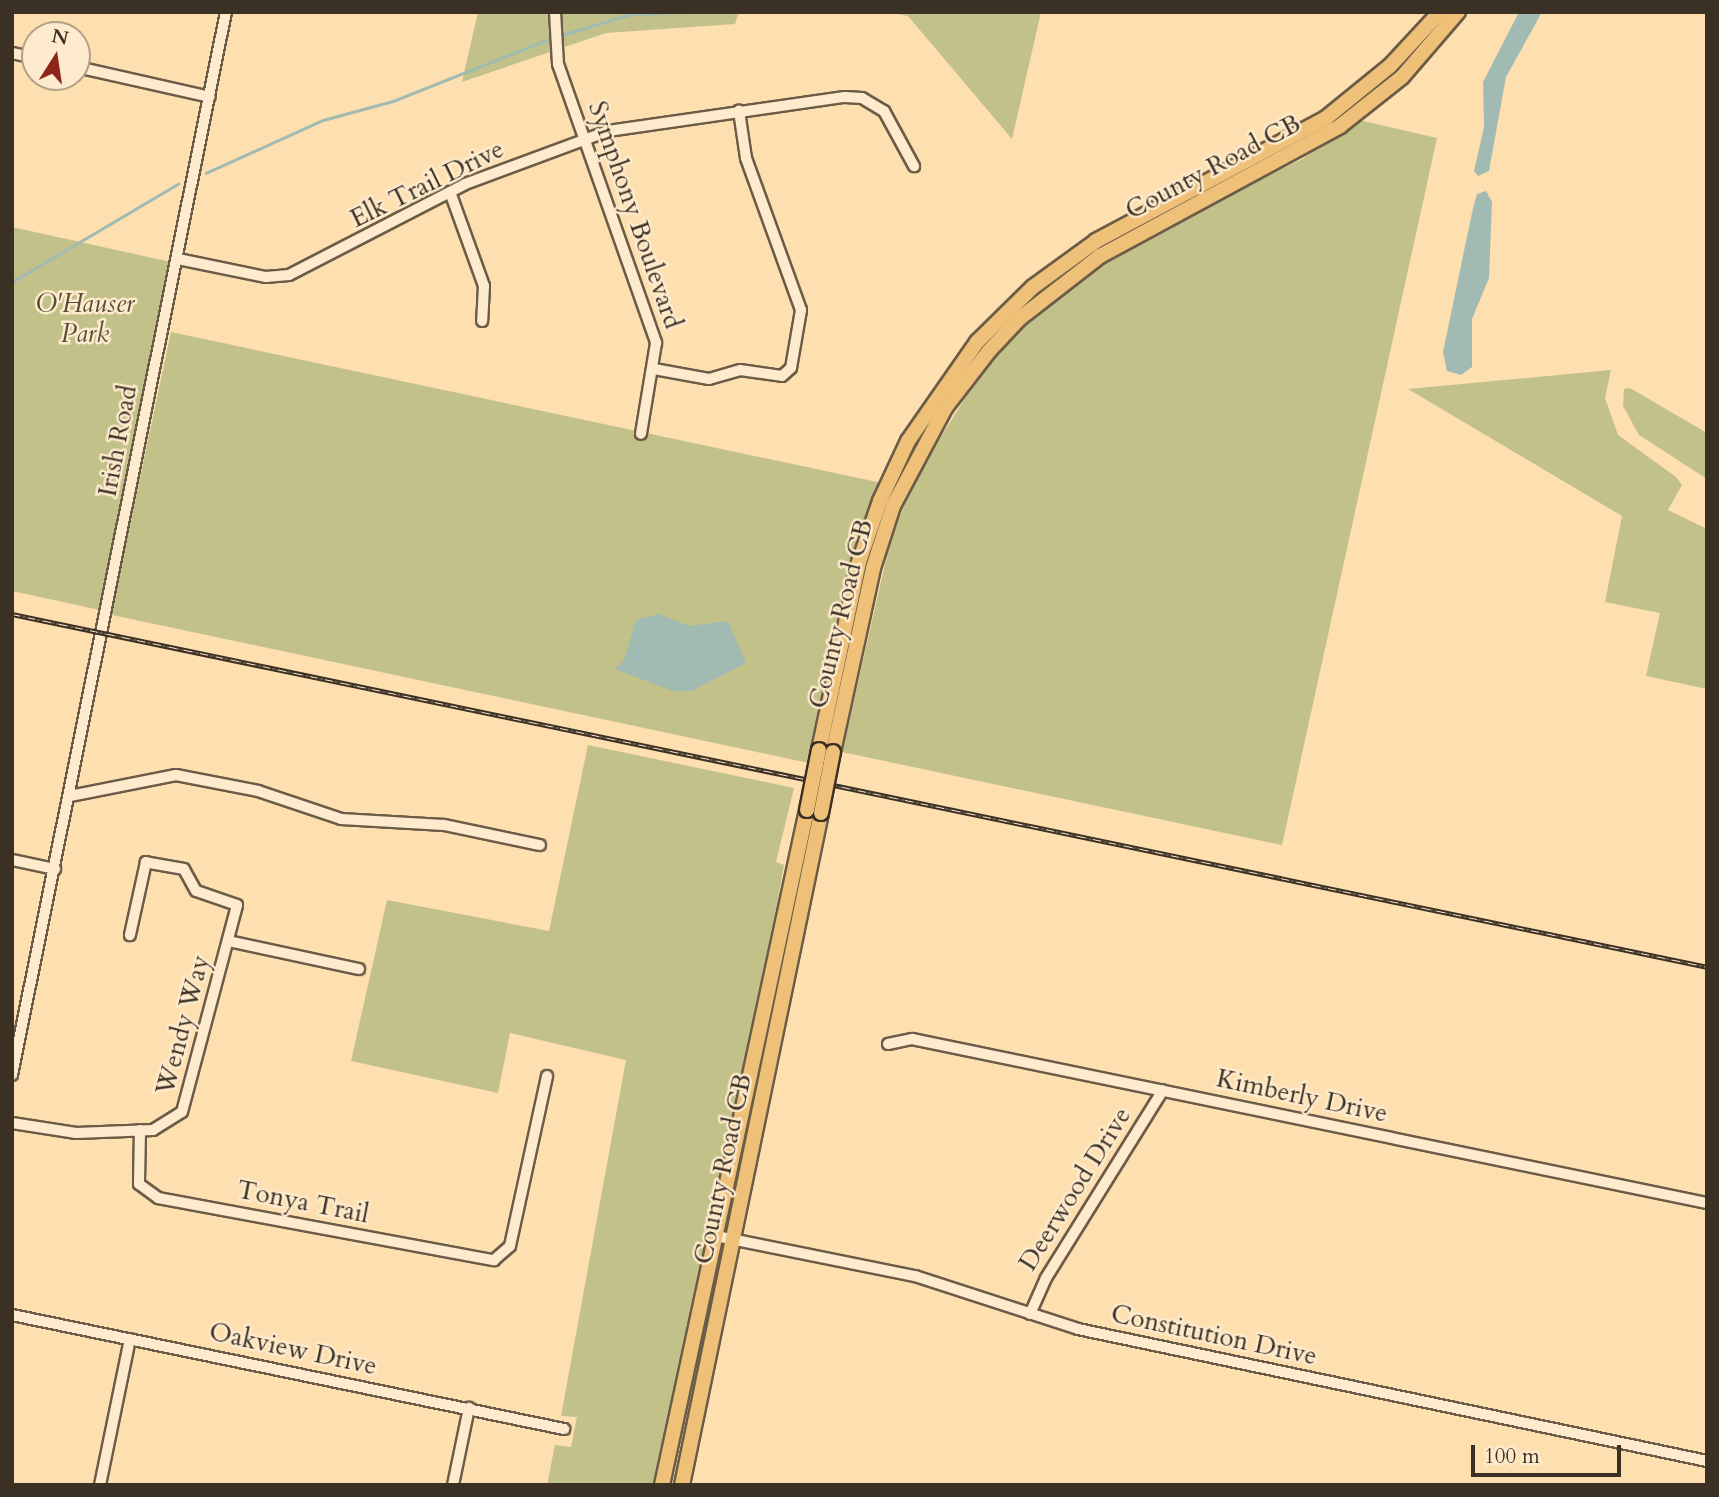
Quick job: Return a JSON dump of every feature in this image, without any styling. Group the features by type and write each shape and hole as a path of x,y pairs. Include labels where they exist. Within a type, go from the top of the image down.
{"main road":[{"name":"County Road CB","path":"682,1485 734,1239 859,562 880,501 921,420 977,342 1033,287 1096,241 1326,118 1390,66 1440,12"},
{"name":"County Road CB","path":"826,751 870,578 893,506 945,408 989,351 1019,319 1100,256 1340,126 1402,77 1458,12"},
{"name":"County Road CB","path":"662,1485 716,1236 814,811"}],"street":[{"name":"Irish Road","path":"12,1075 226,12"},
{"name":"Symphony Boulevard","path":"555,12 558,64 654,336 654,369 641,434"},
{"path":"91,70 210,97"},
{"name":"Elk Trail Drive","path":"178,259 266,277 289,275 450,192 585,140 620,128 739,111 862,98 891,119 914,166"},
{"path":"654,369 709,379 740,370 788,373 801,310 746,158 739,111"},
{"path":"450,192 484,286 482,321"},
{"path":"70,796 176,775 258,791 341,819 444,825 540,845"},
{"path":"12,860 55,869"},
{"name":"Wendy Way","path":"12,1123 76,1133 140,1130 164,1126 182,1112 228,941 236,901 196,891 184,869 146,862 130,935"},
{"name":"Wendy Way","path":"228,941 359,969"},
{"name":"Kimberly Drive","path":"888,1044 912,1039 1707,1203"},
{"name":"Tonya Trail","path":"140,1130 139,1184 159,1198 487,1260 503,1257 509,1246 547,1076"},
{"name":"Deerwood Drive","path":"1030,1314 1046,1278 1163,1090"},
{"name":"Constitution Drive","path":"716,1236 915,1276 1030,1314 1124,1339 1707,1461"},
{"name":"Oakview Drive","path":"12,1315 564,1429"},
{"path":"100,1485 130,1339"},
{"path":"453,1485 469,1408"}],"green space":[{"path":"478,12 739,12 735,24 606,33 462,82"},
{"path":"886,12 1041,12 1012,139 908,16"},
{"path":"1359,120 1437,138 1282,845 842,752 893,529 924,464 982,371 1056,295 1124,247 1302,159"},
{"name":"O'Hauser Park","path":"12,227 171,262 100,610 12,591"},
{"path":"171,332 883,483 823,766 111,615"},
{"path":"1611,370 1605,398 1618,435 1676,477 1682,485 1668,510 1707,529 1707,689 1646,676 1660,613 1605,602 1622,516 1408,389"},
{"path":"1630,388 1707,433 1707,479 1639,435 1623,406 1624,389"},
{"path":"588,745 794,788 776,862 784,865 777,904 655,1485 547,1485 555,1445 571,1447 577,1417 561,1416 626,1060 510,1033 498,1093 351,1061 387,900 549,931"}],"water":[{"path":"1519,12 1542,12 1506,77 1489,171 1478,176 1474,171 1484,127 1483,82"},
{"path":"1486,191 1492,202 1489,278 1472,319 1472,367 1461,375 1447,371 1443,352 1473,208 1477,194"},
{"path":"658,614 689,626 728,621 746,663 692,691 673,691 615,669 624,660 636,620"}],"waterway":[{"path":"562,35 631,14 690,12"},
{"path":"206,173 323,120 393,101 546,40"},
{"path":"12,282 178,184"}],"railway":[{"path":"12,614 1707,967"}]}
